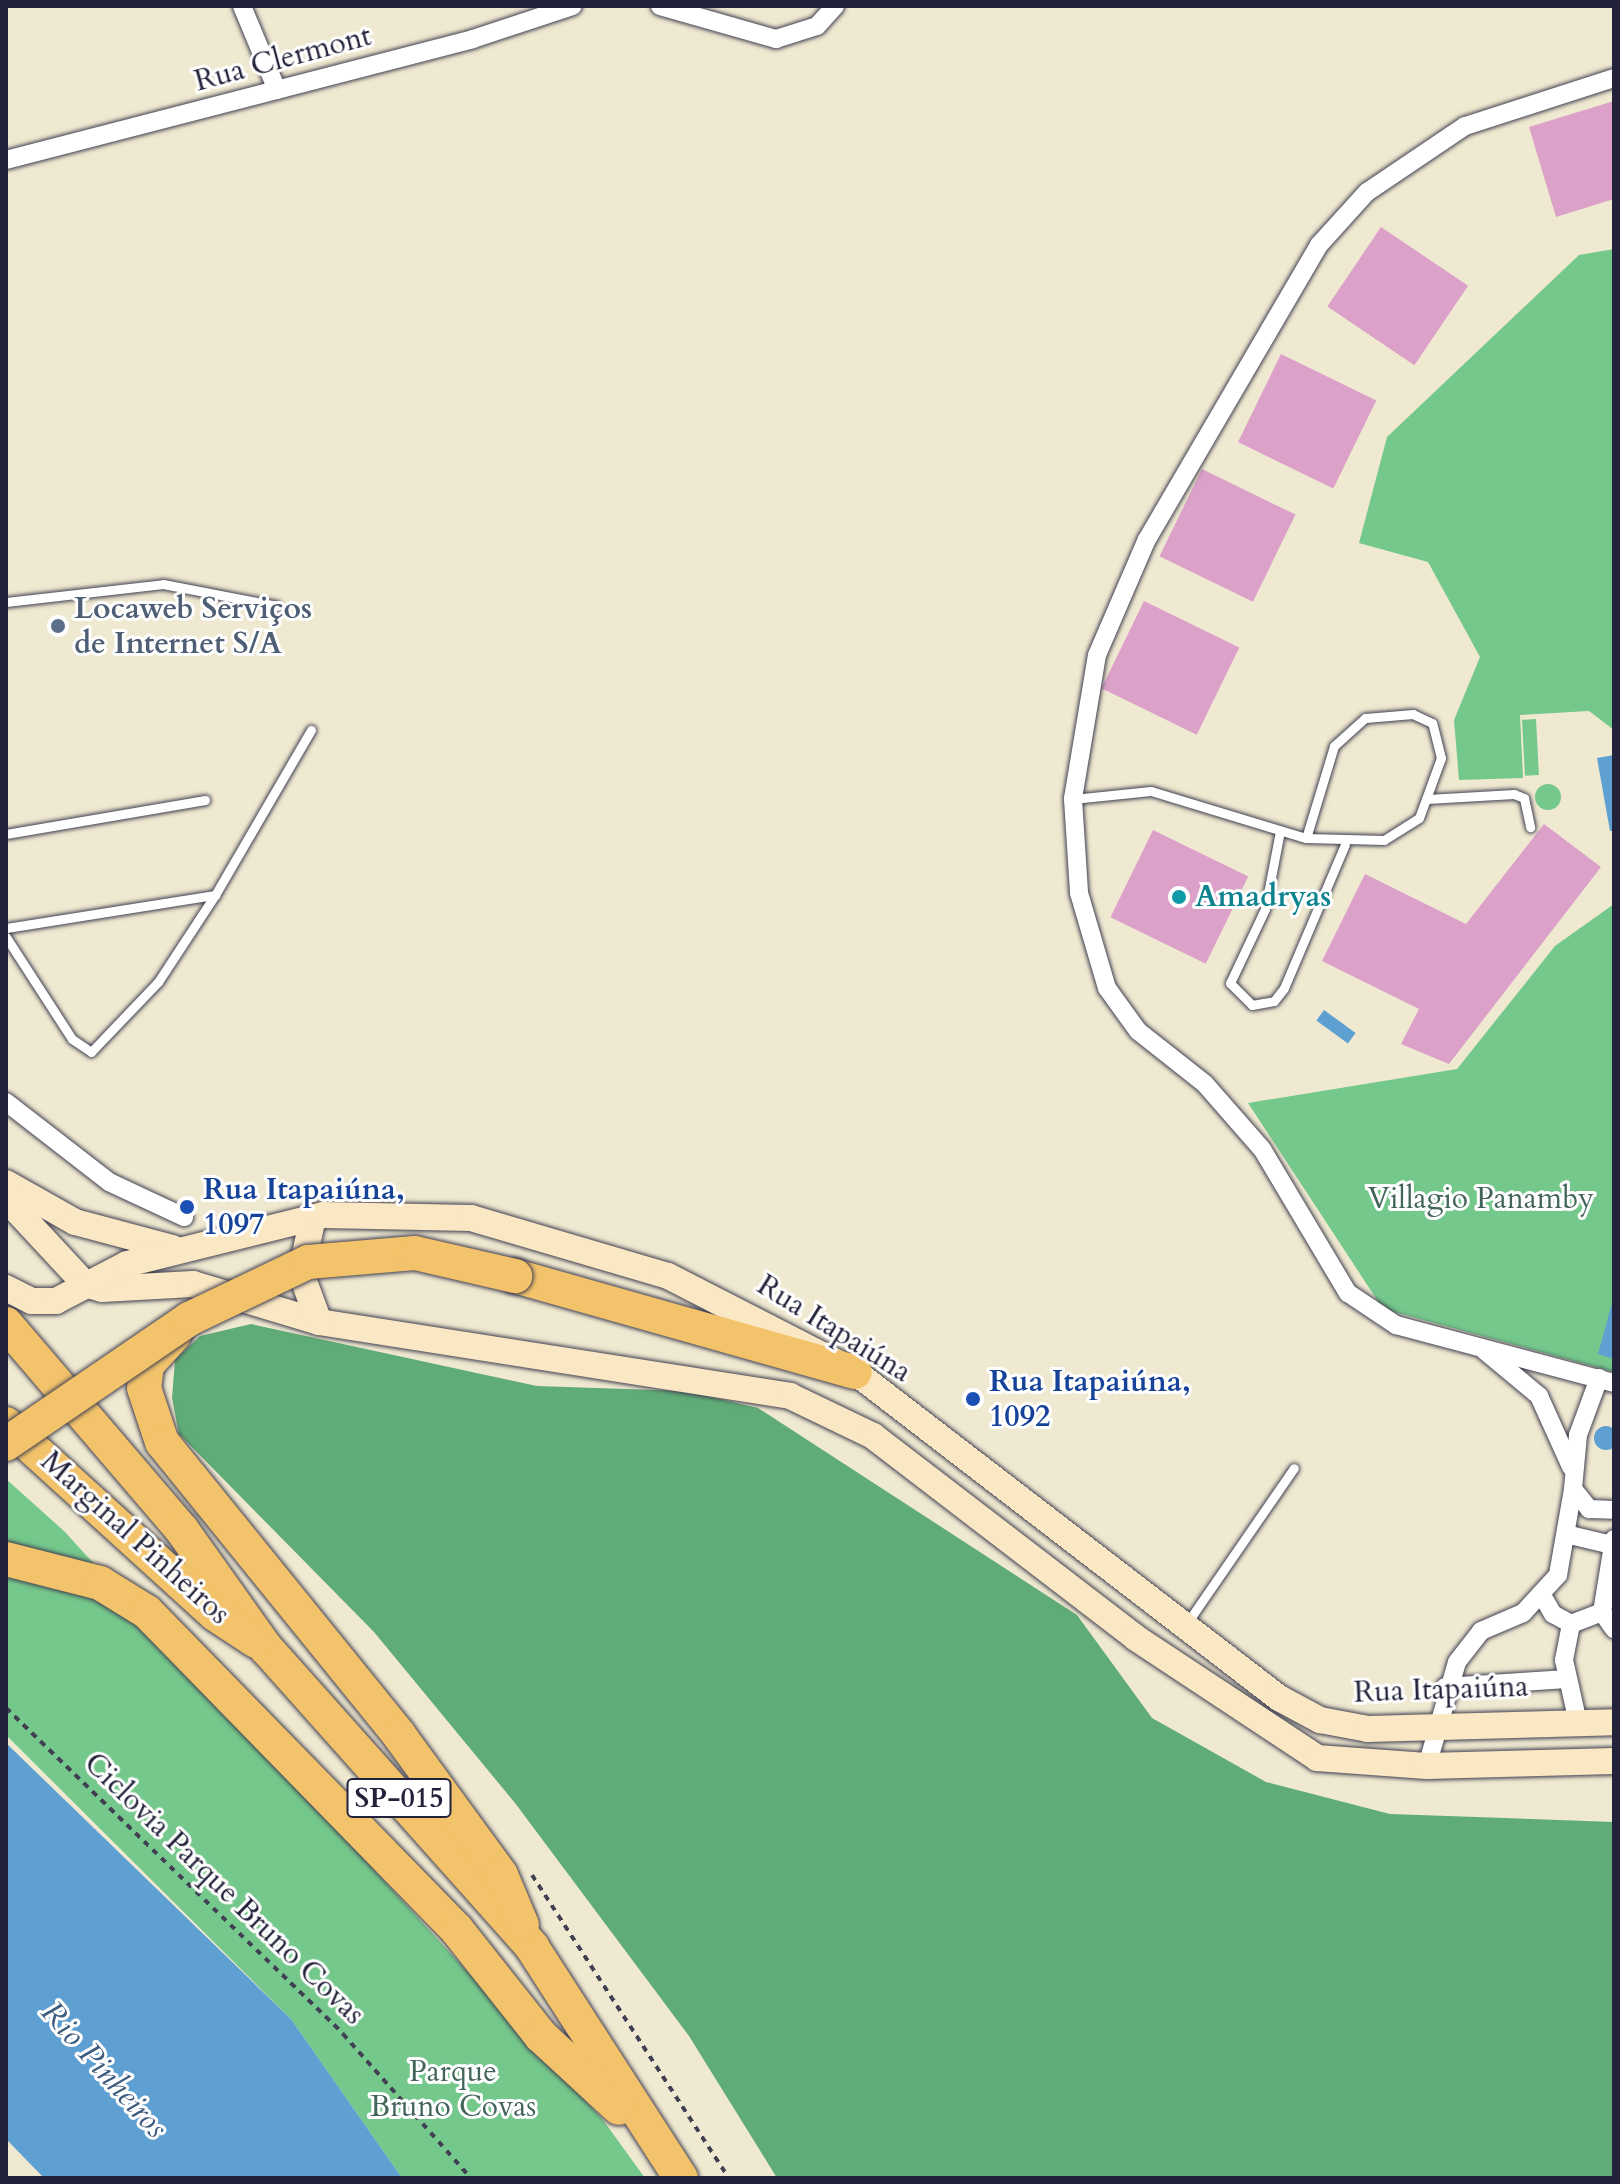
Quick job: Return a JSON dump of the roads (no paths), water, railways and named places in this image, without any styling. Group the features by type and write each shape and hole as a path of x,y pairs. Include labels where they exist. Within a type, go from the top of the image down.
{"highway":[{"path":"6,1444 189,1319 308,1262 415,1253 515,1276 855,1372"},
{"path":"8,1302 99,1441 182,1530 266,1648"},
{"path":"254,1307 199,1319 162,1342 147,1365 150,1418 492,1862 532,1947"},
{"name":"Marginal Pinheiros","path":"6,1424 215,1614 266,1648"},
{"path":"6,1559 100,1583 147,1612 457,1930 541,2036 652,2139"},
{"name":"SP-015","path":"266,1648 532,1947 652,2139 681,2178"}],"main road":[{"path":"6,1183 111,1236 189,1250"},
{"path":"6,1199 85,1284 112,1291 193,1284 254,1307 319,1322 790,1396 873,1436 1277,1737 1337,1763 1427,1766 1614,1761"},
{"name":"Rua Itapaiúna","path":"8,1302 45,1303 127,1264 313,1217 354,1211 471,1218 668,1276 855,1372 1186,1626 1320,1720 1368,1729 1437,1722 1577,1718 1614,1722"},
{"path":"313,1217 301,1273 319,1322"},
{"path":"8,1302 48,1292 63,1259"}],"street":[{"path":"242,6 277,90"},
{"name":"Rua Clermont","path":"6,160 277,90 573,6"},
{"path":"660,6 776,39 817,26 835,6"},
{"path":"1572,1469 1606,1380 1476,1343 1396,1325 1348,1293 1262,1149 1205,1084 1138,1031 1107,988 1087,938 1073,799 1097,655 1147,539 1319,245 1367,192 1465,126 1614,78"},
{"path":"6,1102 109,1182 184,1217"},
{"path":"1427,1766 1445,1687 1481,1631 1523,1613 1543,1597 1570,1535 1572,1469 1539,1396 1476,1343"},
{"path":"1573,1489 1589,1509 1614,1510"},
{"path":"1570,1535 1613,1542 1602,1612 1614,1629"},
{"path":"1543,1597 1553,1614 1571,1624"},
{"path":"1571,1624 1602,1612"},
{"path":"1571,1624 1566,1643 1567,1679 1577,1718"},
{"path":"1445,1687 1567,1679"}],"lane":[{"path":"6,602 163,584 277,606"},
{"path":"1073,799 1151,791 1306,838 1345,844 1403,834 1427,799 1441,758 1432,723 1413,714 1365,718 1334,746 1306,838"},
{"path":"6,937 72,1039 91,1052 158,982 215,895 311,730"},
{"path":"1427,799 1514,794 1524,798 1530,827"},
{"path":"6,834 205,800"},
{"path":"1280,831 1265,909 1230,983 1252,1005 1274,1001 1284,988 1345,844"},
{"path":"6,928 215,895"},
{"path":"1186,1626 1294,1468"}],"water":[{"path":"1614,755 1614,831 1610,831 1597,758"},
{"path":"1324,1010 1356,1033 1348,1043 1316,1021"},
{"path":"1614,1296 1614,1359 1598,1354"},
{"path":"1601,1426 1611,1426 1618,1433 1618,1443 1611,1450 1601,1450 1594,1443 1594,1433"},
{"name":"Rio Pinheiros","path":"6,1743 291,2019 402,2178 44,2178 6,2139"}],"place":[{"name":"Locaweb Serviços de Internet S/A","path":"58,626"},
{"name":"Amadryas","path":"1179,897"},
{"name":"Rua Itapaiúna, 1097","path":"187,1207"},
{"name":"Rua Itapaiúna, 1092","path":"973,1399"}],"park label":[{"name":"Villagio Panamby","path":"1481,1199"},
{"name":"Parque Bruno Covas","path":"453,2089"}]}
